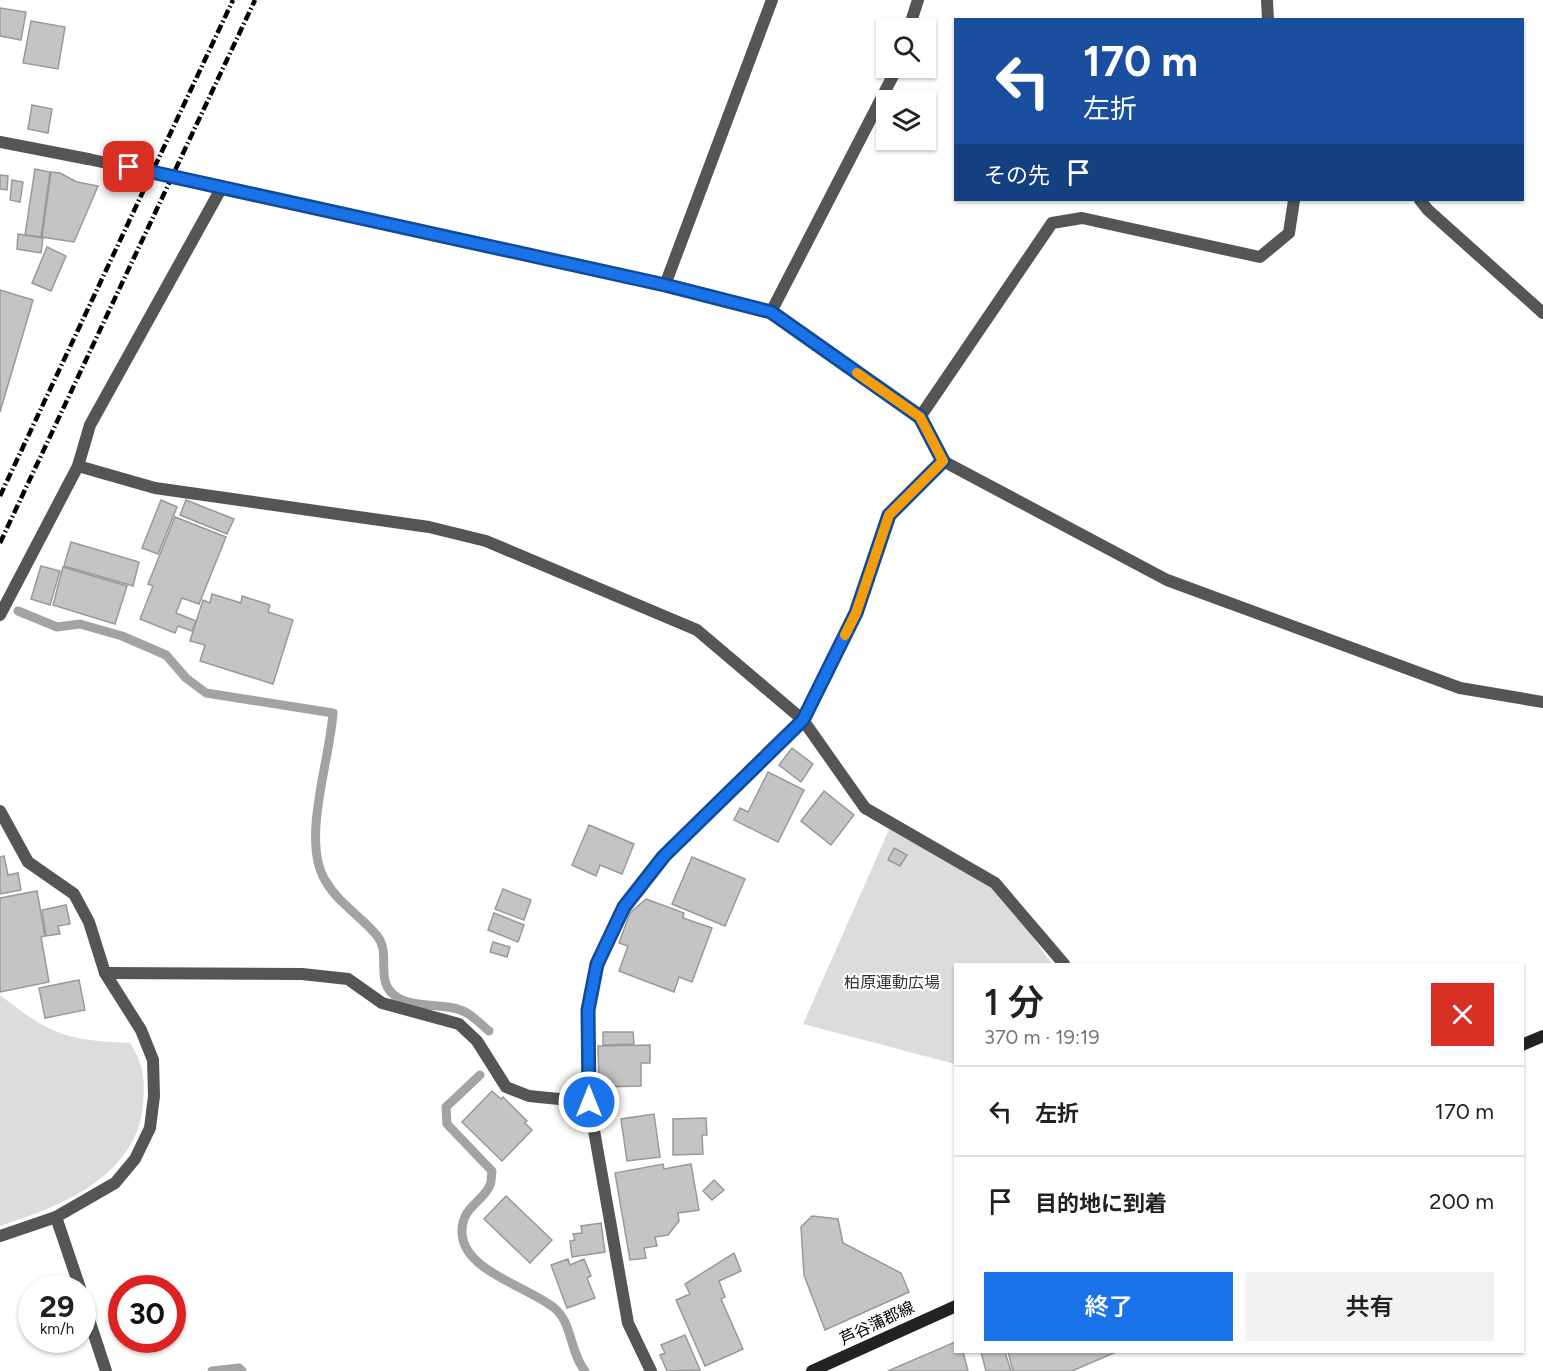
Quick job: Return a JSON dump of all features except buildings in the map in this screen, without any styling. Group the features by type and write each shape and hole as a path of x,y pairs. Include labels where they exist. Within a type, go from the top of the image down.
{"main road":[{"path":"1524,1044 1543,1036"},
{"name":"芦谷蒲郡線","path":"812,1371 954,1307"}],"street":[{"path":"665,285 772,0"},
{"path":"912,18 918,0"},
{"path":"1267,0 1268,18"},
{"path":"771,312 892,78"},
{"path":"0,142 217,186 665,285 771,312 920,417 943,461 1167,580 1460,688 1543,702"},
{"path":"0,615 5,589 78,465 90,425 217,186"},
{"path":"920,417 1052,223 1082,218 1260,257 1289,232 1294,201"},
{"path":"1421,201 1543,313"},
{"path":"651,1371 628,1323 589,1102 590,998 597,964 624,907 664,856 803,720 856,613 889,515 943,461"},
{"path":"78,465 155,488 429,527 486,541 697,630 803,720 865,808 995,883 1063,963"},
{"path":"0,811 28,862 74,894 89,922 105,973 141,1030 153,1060 154,1096 150,1128 135,1159 115,1183 56,1217 0,1236"},
{"path":"105,973 302,974 348,979 382,1002 459,1024 477,1041 506,1087 529,1096 589,1102"},
{"path":"56,1217 76,1275"},
{"path":"96,1341 106,1371"}],"green space":[{"name":"柏原運動広場","path":"892,823 995,883 1051,963 954,963 954,1064 803,1024"},
{"path":"0,995 33,1019 60,1033 89,1040 130,1043 141,1065 144,1086 138,1128 127,1150 111,1169 92,1185 70,1198 0,1226"}],"waterway":[{"path":"18,611 57,627 80,624 122,636 166,655 186,678 206,693 333,713 316,822 318,863 325,880 330,889 378,937 382,945 384,978 392,993 408,1002 459,1010 470,1015 489,1031"},
{"path":"480,1075 446,1107 447,1124 492,1171 491,1183 487,1191 469,1210 463,1222 464,1244 483,1266 497,1276 542,1299 559,1313 585,1371"},
{"path":"212,1371 239,1368 242,1371"}],"railway":[{"path":"0,496 233,0"},
{"path":"0,543 255,0"}],"slow traffic":[{"path":"845,635 856,613 889,515 943,461 920,417 857,373"}],"route":[{"path":"129,167 665,285 771,312 920,417 943,461 889,515 856,613 803,720 664,856 624,907 597,964 588,1010 589,1102"}]}
